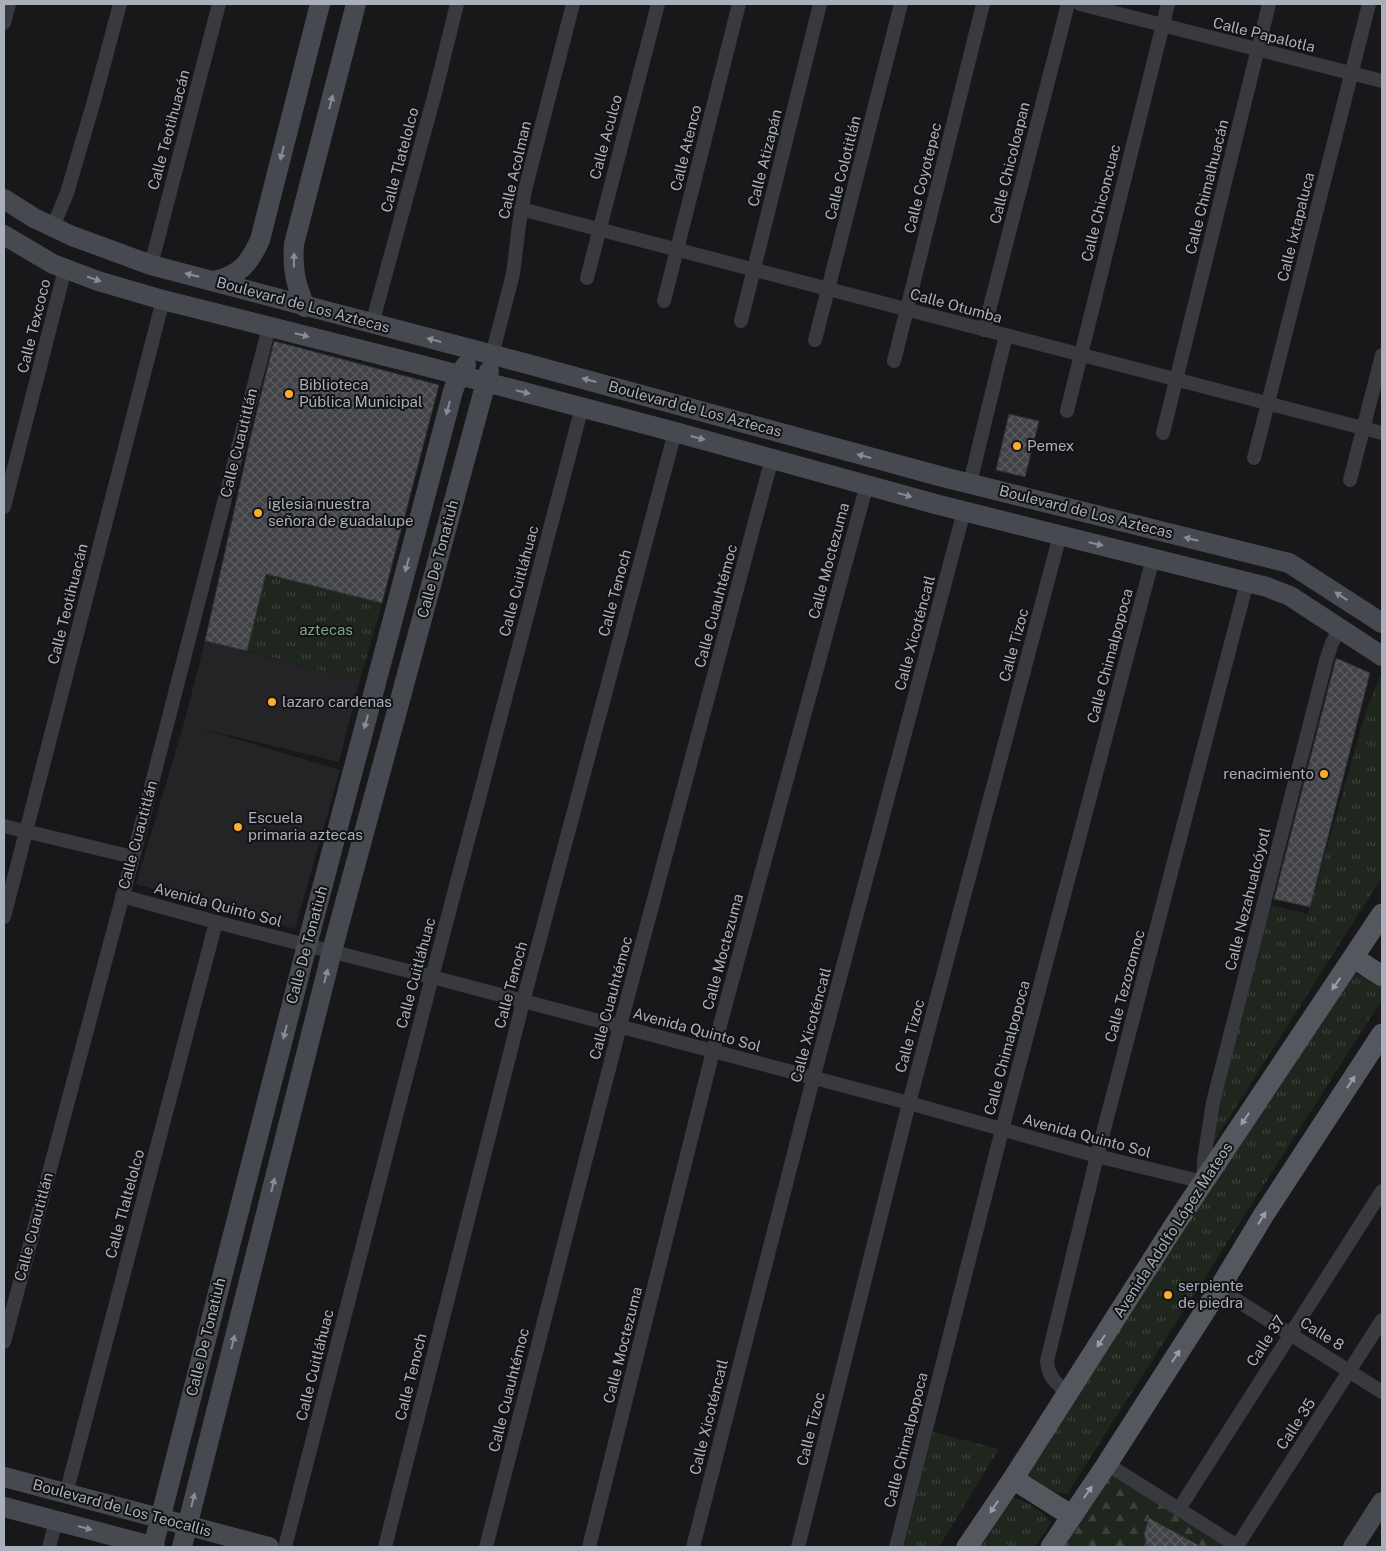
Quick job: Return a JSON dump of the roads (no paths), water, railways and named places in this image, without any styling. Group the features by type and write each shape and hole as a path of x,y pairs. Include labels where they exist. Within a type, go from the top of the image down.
{"main road":[{"name":"Avenida Adolfo López Mateos","path":"967,1547 1013,1479 1203,1182 1382,914"},
{"path":"1354,958 1382,976"},
{"path":"1051,1547 1107,1464 1219,1289 1263,1216 1382,1034"},
{"path":"1013,1479 1072,1516"}],"street":[{"path":"4,23 9,4"},
{"path":"53,227 68,193 120,4"},
{"name":"Calle Teotihuacán","path":"151,265 219,4"},
{"path":"214,281 226,278 243,267 252,257 260,240 320,4"},
{"path":"305,307 294,274 294,244 356,4"},
{"name":"Calle Tlatelolco","path":"372,324 457,4"},
{"name":"Calle Acolman","path":"489,351 513,274 521,209 573,4"},
{"name":"Calle Aculco","path":"587,278 658,4"},
{"name":"Calle Atenco","path":"664,301 739,4"},
{"name":"Calle Atizapán","path":"741,321 820,4"},
{"name":"Calle Colotitlán","path":"815,340 902,4"},
{"name":"Calle Coyotepec","path":"894,361 983,4"},
{"name":"Calle Chicoloapan","path":"984,330 1068,4"},
{"name":"Calle Papalotla","path":"1080,4 1382,81"},
{"name":"Calle Chiconcuac","path":"1067,411 1168,4"},
{"name":"Calle Chimalhuacán","path":"1163,433 1269,4"},
{"name":"Calle Ixtapaluca","path":"1254,458 1369,4"},
{"path":"4,226 9,203"},
{"name":"Boulevard de Los Aztecas","path":"9,203 53,227 91,244 151,265 305,307 489,351 943,477 1289,563 1382,623"},
{"name":"Calle Otumba","path":"521,209 1382,433"},
{"name":"Boulevard de Los Aztecas","path":"4,235 40,258 65,269 163,300 582,407 935,504 1278,591 1290,596 1382,656"},
{"name":"Calle Texcoco","path":"4,507 65,269"},
{"name":"Calle Teotihuacán","path":"4,917 163,300"},
{"name":"Calle Cuautitlán","path":"4,1342 133,856 268,327"},
{"path":"970,483 1006,335"},
{"name":"Calle De Tonatiuh","path":"154,1547 159,1519 307,945 453,391 459,375 466,366 489,351"},
{"name":"Calle De Tonatiuh","path":"182,1547 332,951 486,383 489,351"},
{"path":"1350,480 1382,355"},
{"name":"Calle Cuitláhuac","path":"285,1547 582,407"},
{"name":"Calle Tenoch","path":"384,1547 523,1002 675,432"},
{"name":"Calle Cuauhtémoc","path":"486,1547 620,1026 772,458"},
{"path":"935,504 943,477"},
{"name":"Calle Moctezuma","path":"589,1547 713,1051 867,484"},
{"name":"Calle Xicoténcatl","path":"693,1547 813,1079 964,511"},
{"name":"Calle Tizoc","path":"798,1547 909,1103 1060,536"},
{"name":"Calle Chimalpopoca","path":"896,1547 1002,1130 1153,558"},
{"name":"Calle Tezozomoc","path":"1067,1393 1053,1380 1047,1361 1097,1156 1247,582"},
{"name":"Calle Nezahualcóyotl","path":"1203,1182 1204,1160 1213,1102 1326,661 1332,643 1340,628"},
{"path":"4,826 133,856"},
{"name":"Avenida Quinto Sol","path":"122,896 909,1103 1097,1156 1203,1182"},
{"name":"Calle Tlaltelolco","path":"66,1494 216,922"},
{"name":"Calle 37","path":"1179,1509 1382,1191"},
{"name":"Calle 8","path":"1219,1289 1382,1392"},
{"name":"Calle 35","path":"1238,1547 1382,1320"},
{"path":"1107,1464 1238,1547"},
{"name":"Boulevard de Los Teocallis","path":"4,1477 269,1547"},
{"path":"1353,1547 1382,1502"},
{"name":"Boulevard de Los Teocallis","path":"4,1507 154,1547"},
{"path":"49,1547 56,1521"}],"place":[{"name":"Biblioteca Pública Municipal","path":"289,394"},
{"name":"Pemex","path":"1017,446"},
{"name":"iglesia nuestra señora de guadalupe","path":"258,513"},
{"name":"lazaro cardenas","path":"272,702"},
{"name":"renacimiento","path":"1324,774"},
{"name":"Escuela primaria aztecas","path":"238,827"},
{"name":"serpiente de piedra","path":"1168,1295"}],"park label":[{"name":"aztecas","path":"326,630"}]}
